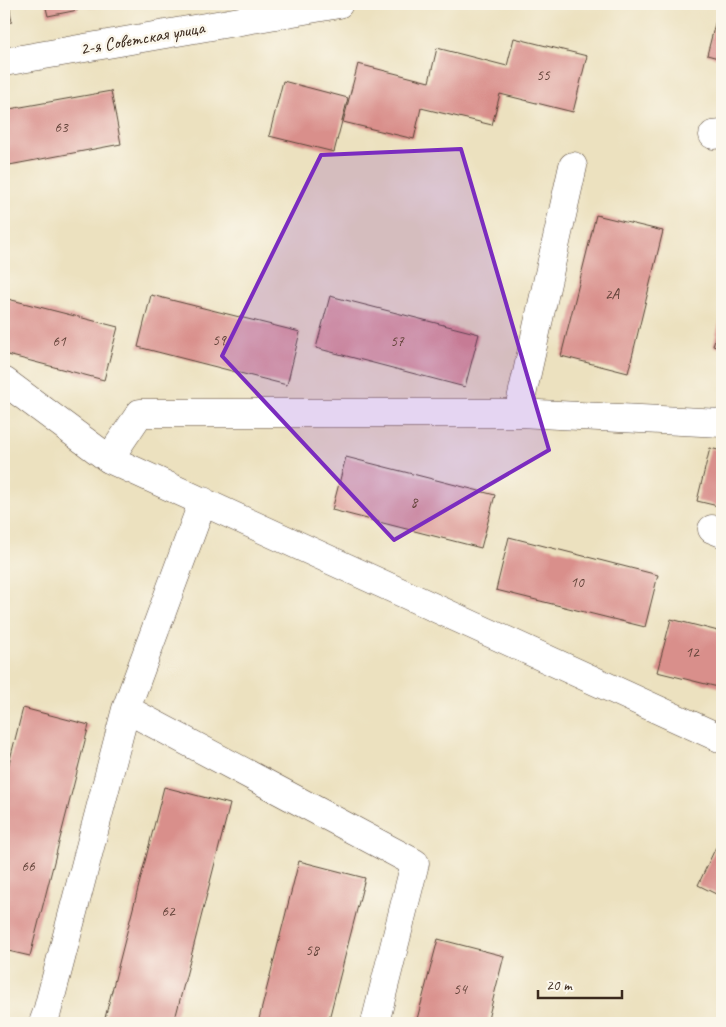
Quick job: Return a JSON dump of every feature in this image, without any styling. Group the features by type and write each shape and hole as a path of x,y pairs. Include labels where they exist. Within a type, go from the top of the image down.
{"street":[{"name":"2-я Советская улица","path":"4,62 340,4"},
{"path":"518,413 573,166"},
{"path":"4,381 109,459 722,739"},
{"path":"109,459 140,413 518,413 722,423"},
{"path":"43,1023 126,709 203,501"},
{"path":"126,709 415,863 375,1023"}],"highlighted area":[{"path":"461,149 549,450 394,540 222,356 321,155"}],"building":[{"path":"9,4 12,22 4,23 4,5"},
{"path":"45,4 77,4 78,10 48,16"},
{"path":"89,4 109,4 109,5 90,8"},
{"path":"720,4 722,4 722,59 707,55"},
{"path":"514,38 587,56 573,112 500,94 492,125 421,108 414,139 343,122 358,64 429,82 437,48 507,66"},
{"path":"283,81 348,98 334,152 269,136"},
{"path":"111,91 121,144 4,166 4,110"},
{"path":"596,215 663,231 628,373 561,356"},
{"path":"151,295 300,332 287,385 138,347"},
{"path":"330,296 479,334 465,387 316,348"},
{"path":"4,298 118,327 104,380 4,354"},
{"path":"722,313 722,349 713,346"},
{"path":"710,448 722,451 722,507 697,501"},
{"path":"346,457 495,495 481,548 332,510"},
{"path":"509,537 658,575 645,627 496,590"},
{"path":"671,619 722,632 722,688 657,672"},
{"path":"23,708 89,725 30,956 4,950 4,783"},
{"path":"164,787 230,804 174,1023 125,1023 105,1018"},
{"path":"716,847 722,850 722,897 698,885"},
{"path":"299,861 365,878 328,1023 258,1023"},
{"path":"438,939 504,956 487,1023 416,1023"}]}
